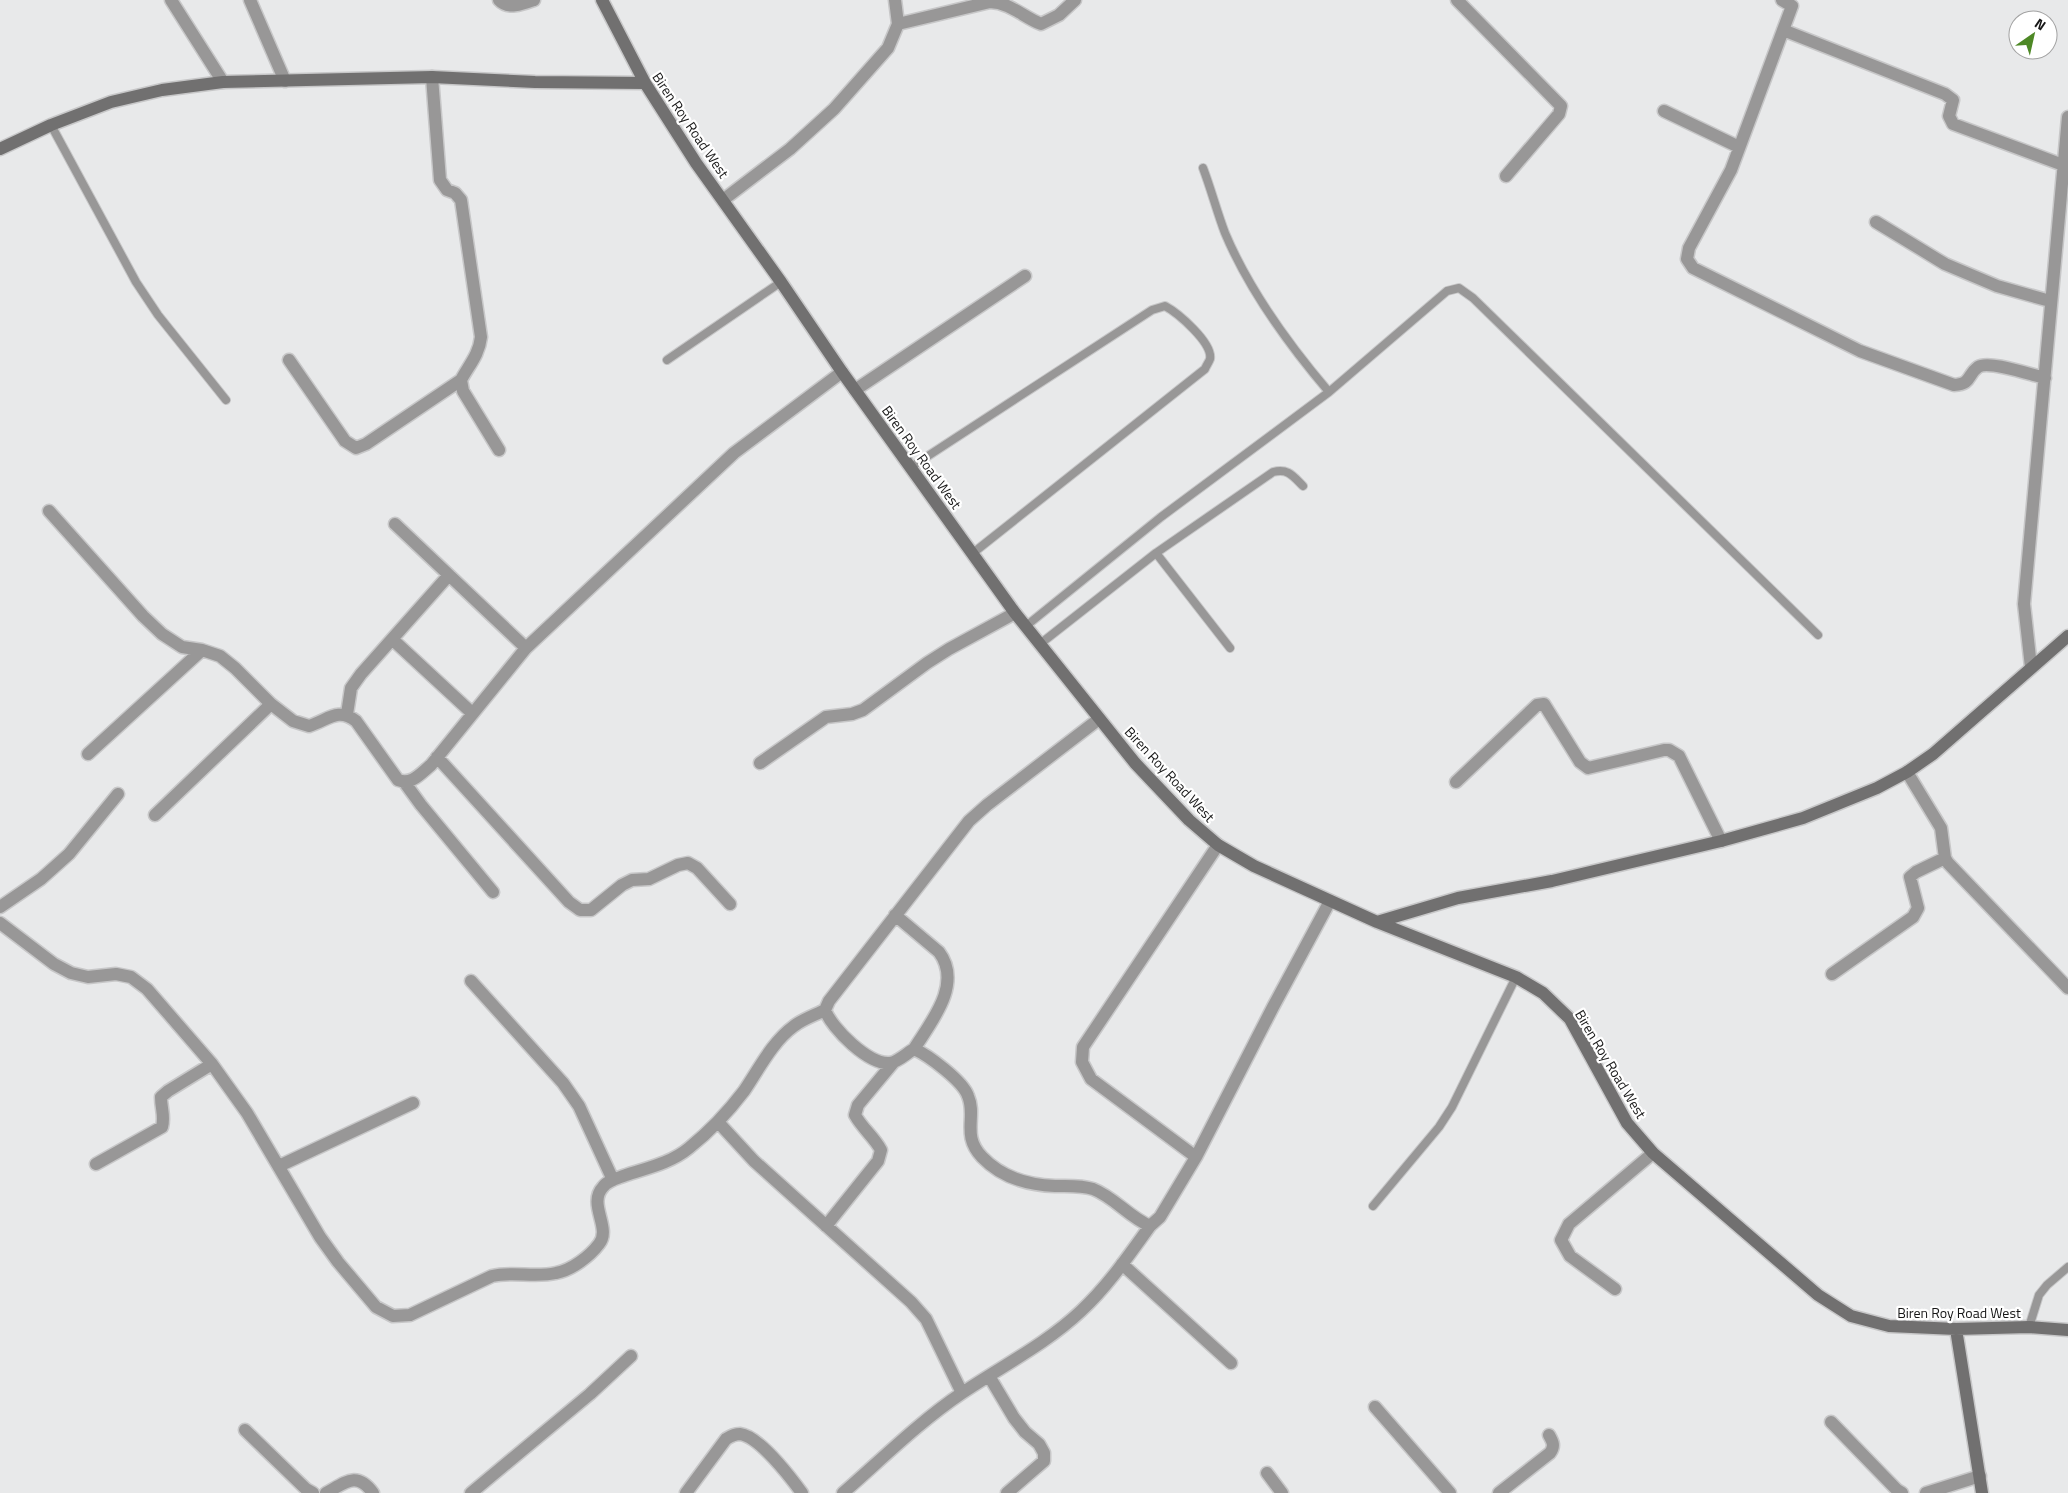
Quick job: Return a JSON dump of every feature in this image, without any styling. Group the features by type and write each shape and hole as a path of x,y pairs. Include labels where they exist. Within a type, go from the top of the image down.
{"main road":[{"name":"Biren Roy Road West","path":"602,0 644,84 696,163 781,282 842,372 1026,626 1099,719 1142,770 1189,820 1218,844 1254,866 1377,922 1516,978 1543,993 1570,1019 1626,1123 1653,1153 1818,1295 1850,1316 1889,1326 1956,1329 2029,1327 2068,1330"},
{"path":"0,149 51,125 112,102 162,90 223,82 432,77 535,82 644,84"},
{"path":"1377,922 1458,898 1552,881 1722,841 1803,818 1877,788 1907,772 1933,754 2030,667 2068,636"},
{"path":"1956,1329 1982,1493"}],"street":[{"path":"171,0 223,82"},
{"path":"250,0 285,81"},
{"path":"499,0 502,3 517,6 534,0"},
{"path":"723,200 790,149 834,109 888,48 898,24 895,0"},
{"path":"898,24 990,2 1001,2 1032,21 1041,24 1058,15 1075,0"},
{"path":"1457,0 1561,106 1559,114 1506,176"},
{"path":"1789,2 1783,30 1731,170 1689,248 1687,259 1693,268 1860,351 1954,384 1963,384 1969,380 1977,368 1983,365 1992,365 2044,378"},
{"path":"1783,30 1945,94 1952,100 1949,116 1953,124 2063,165"},
{"path":"289,360 345,441 356,448 366,444 461,380 476,357 480,348 481,337 461,200 455,193 447,190 440,180 432,77"},
{"path":"1664,111 1739,148"},
{"path":"2030,667 2024,604 2068,117"},
{"path":"1876,222 1945,264 1997,286 2050,301"},
{"path":"855,390 1024,276"},
{"path":"405,783 414,780 430,765 526,648 734,453 842,372"},
{"path":"461,380 463,391 499,450"},
{"path":"49,511 143,616 162,634 182,646 220,656 235,668 271,704 292,720 309,726 337,714 348,714 356,720 398,780 405,783 493,892"},
{"path":"395,524 526,648"},
{"path":"348,714 351,688 361,674 449,575"},
{"path":"760,763 826,717 852,714 863,710 949,648 1016,613"},
{"path":"392,638 472,712"},
{"path":"88,754 202,650"},
{"path":"155,815 271,704"},
{"path":"1456,782 1537,705 1544,704 1580,762 1588,768 1664,750 1674,752 1679,756 1722,841"},
{"path":"0,923 54,964 71,973 88,977 116,974 131,977 147,989 212,1064 247,1113 320,1237 338,1262 376,1307 393,1316 410,1315 492,1276 505,1272 556,1273 573,1266 593,1252 602,1242 603,1229 598,1208 598,1194 603,1186 613,1180 669,1160 687,1150 718,1122 742,1093 774,1046 794,1026 825,1010 829,1000 969,821 1099,719"},
{"path":"437,757 569,902 580,910 591,910 622,885 632,880 648,879 678,865 688,863 697,868 730,904"},
{"path":"1907,772 1941,828 1945,858 2068,988"},
{"path":"0,907 41,879 69,854 118,794"},
{"path":"1196,1157 1092,1079 1082,1062 1083,1047 1218,844"},
{"path":"1832,974 1913,917 1918,908 1910,877 1916,872 1945,858"},
{"path":"843,1493 919,1425 962,1393 1051,1335 1080,1312 1103,1289 1150,1226 1160,1217 1196,1157 1330,901"},
{"path":"826,1226 878,1162 881,1150 876,1140 860,1124 855,1114 858,1105 893,1063 914,1049 941,1006 946,991 947,974 944,959 939,952 895,916"},
{"path":"471,981 563,1082 579,1106 613,1180"},
{"path":"825,1010 828,1018 840,1033 870,1058 883,1063 893,1063"},
{"path":"914,1049 925,1053 961,1085 968,1096 969,1132 974,1147 982,1158 1010,1177 1028,1183 1077,1186 1093,1189 1108,1198 1137,1221 1150,1226"},
{"path":"96,1164 162,1127 165,1118 161,1107 161,1097 212,1064"},
{"path":"279,1166 413,1103"},
{"path":"718,1122 754,1161 911,1302 926,1319 962,1393"},
{"path":"1615,1289 1570,1256 1561,1240 1569,1224 1653,1153"},
{"path":"1122,1264 1231,1364"},
{"path":"472,1493 590,1394 631,1356"},
{"path":"989,1376 1014,1418 1025,1432 1039,1444 1044,1453 1044,1461 1007,1493"},
{"path":"1375,1407 1450,1493"},
{"path":"1831,1422 1902,1493"},
{"path":"245,1430 306,1489 313,1493"},
{"path":"686,1493 726,1439 733,1435 742,1434 753,1440 781,1464 802,1493"},
{"path":"1500,1493 1554,1449 1554,1443 1549,1435"},
{"path":"1267,1473 1282,1493"},
{"path":"1926,1493 1980,1476"},
{"path":"326,1493 352,1480 359,1480 368,1486 373,1493"}],"lane":[{"path":"51,125 136,282 158,314 226,400"},
{"path":"1203,168 1225,233 1239,261 1295,352 1329,392"},
{"path":"666,360 781,282"},
{"path":"1026,626 1161,517 1329,392 1447,291 1459,288 1473,298 1818,636"},
{"path":"911,467 1152,310 1165,306 1178,313 1207,345 1210,358 1205,369 973,553"},
{"path":"1040,644 1156,553 1273,472 1281,470 1290,473 1303,486"},
{"path":"1156,553 1230,648"},
{"path":"1373,1206 1439,1127 1452,1107 1516,978"},
{"path":"2029,1327 2039,1295 2047,1285 2068,1267"}]}
